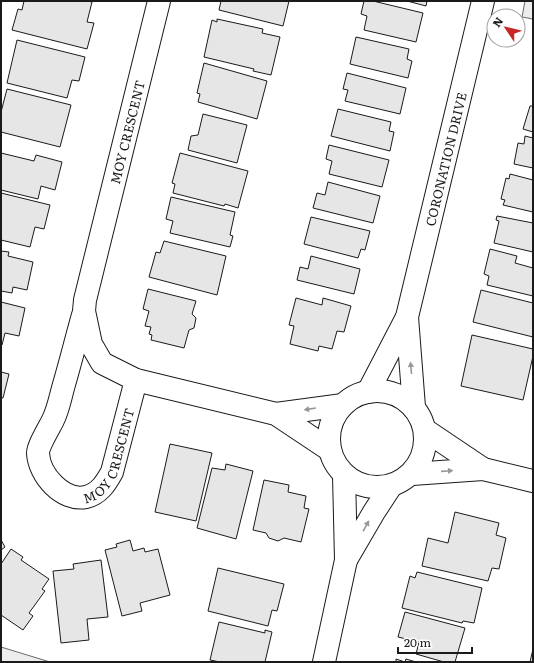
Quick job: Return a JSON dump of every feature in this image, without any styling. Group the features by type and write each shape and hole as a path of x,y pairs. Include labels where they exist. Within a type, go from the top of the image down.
{"street":[{"name":"MOY CRESCENT","path":"136,380 112,472 104,485 96,493 86,497 76,498 57,488 48,479 41,468 37,452 55,416 84,311 85,300 159,1"},
{"name":"CORONATION DRIVE","path":"368,392 406,316 483,1"},
{"name":"MOY CRESCENT","path":"84,311 91,344 102,362 136,380 276,414 330,450"},
{"name":"CORONATION DRIVE","path":"406,316 414,407"},
{"path":"381,391 393,393 405,399 414,407 421,418 425,430 425,446 421,461 412,474 391,486 374,488 358,484 344,475 333,459 330,450 329,434 334,419 343,405 355,396 368,392 381,391"},
{"name":"MOY CRESCENT","path":"276,414 343,405"},
{"path":"425,430 483,469"},
{"path":"412,474 483,469 533,481"},
{"path":"324,662 346,560 344,475"},
{"path":"346,560 391,486"}],"shaded area":[{"path":"525,1 533,1 533,19 526,18 526,8 524,8"},
{"path":"1,647 50,662 1,662"}],"building":[{"path":"24,1 92,2 87,22 94,23 87,49 12,30 18,9 22,10"},
{"path":"221,1 289,1 283,26 219,10"},
{"path":"364,1 373,1 423,13 416,42 364,30 367,16 361,14"},
{"path":"407,1 427,1 426,6"},
{"path":"217,19 263,29 262,33 280,37 271,75 253,71 254,69 204,57 212,20 217,22"},
{"path":"356,37 409,49 407,59 412,61 408,78 350,64"},
{"path":"17,40 85,57 79,81 72,80 67,98 7,83"},
{"path":"204,63 267,81 257,119 198,102 200,94 197,93"},
{"path":"347,73 406,88 400,114 345,101 348,90 343,89"},
{"path":"7,89 71,105 60,147 1,132 1,112"},
{"path":"530,106 533,106 533,132 523,129"},
{"path":"338,109 391,122 389,131 394,132 390,151 331,136"},
{"path":"203,114 247,125 237,163 188,150 191,136 198,135"},
{"path":"525,136 533,138 533,168 514,164 518,143 524,144"},
{"path":"329,145 389,160 382,187 329,174 332,161 326,159"},
{"path":"1,153 34,161 36,155 62,162 55,190 41,186 38,199 1,190"},
{"path":"180,153 248,171 238,208 173,193 175,184 172,183"},
{"path":"510,174 533,180 533,212 503,205 505,200 501,199 506,178 509,179"},
{"path":"328,182 380,196 373,223 313,208 317,193 325,195"},
{"path":"1,193 50,205 44,229 35,227 30,247 1,240"},
{"path":"171,197 235,212 230,235 233,236 230,247 170,233 173,221 166,219"},
{"path":"497,216 533,223 533,252 494,243 499,221 496,220"},
{"path":"311,217 370,231 365,250 361,249 358,258 304,244"},
{"path":"164,241 226,256 217,295 149,277 156,252 160,253"},
{"path":"490,249 517,256 515,263 533,268 533,296 487,285 489,276 484,274"},
{"path":"1,251 9,252 8,256 33,262 27,290 13,287 12,293 1,291"},
{"path":"311,256 360,269 354,294 297,280 300,267 308,269"},
{"path":"148,289 196,301 192,314 196,318 194,328 189,330 184,348 151,340 152,335 149,334 151,327 145,326 149,311 143,309"},
{"path":"481,290 533,303 533,337 473,322"},
{"path":"296,298 322,305 323,298 351,306 344,332 337,331 332,349 319,346 318,351 290,344 294,326 289,325"},
{"path":"1,302 25,308 19,336 5,333 2,345 1,345"},
{"path":"472,335 533,349 533,356 523,400 461,386"},
{"path":"1,372 9,374 3,398 1,398"},
{"path":"170,444 212,453 196,521 155,512"},
{"path":"226,464 253,471 236,539 197,528 212,468 225,470"},
{"path":"264,480 289,485 288,492 306,496 304,508 309,509 301,542 284,538 278,541 269,538 266,533 253,530"},
{"path":"455,512 499,523 496,535 506,538 499,569 492,568 488,581 422,566 428,538 448,543"},
{"path":"1,540 5,547 1,550"},
{"path":"130,540 133,551 144,548 145,552 158,549 170,595 140,603 142,611 122,616 105,550 117,547 116,544"},
{"path":"11,549 23,557 21,560 49,579 42,589 45,591 29,613 33,616 23,630 1,615 1,564"},
{"path":"101,560 108,617 87,619 89,640 61,643 53,571 74,569 73,564"},
{"path":"218,568 284,584 277,611 272,610 268,626 208,611"},
{"path":"417,572 482,588 474,623 463,621 462,623 402,608 410,576 415,578"},
{"path":"405,612 465,628 455,662 444,662 416,654 419,642 398,637"},
{"path":"219,622 265,633 265,630 272,632 265,662 220,662 210,660"},
{"path":"533,649 533,662 530,662"},
{"path":"396,659 405,662 396,662"},
{"path":"406,659 416,662 405,662"}]}
